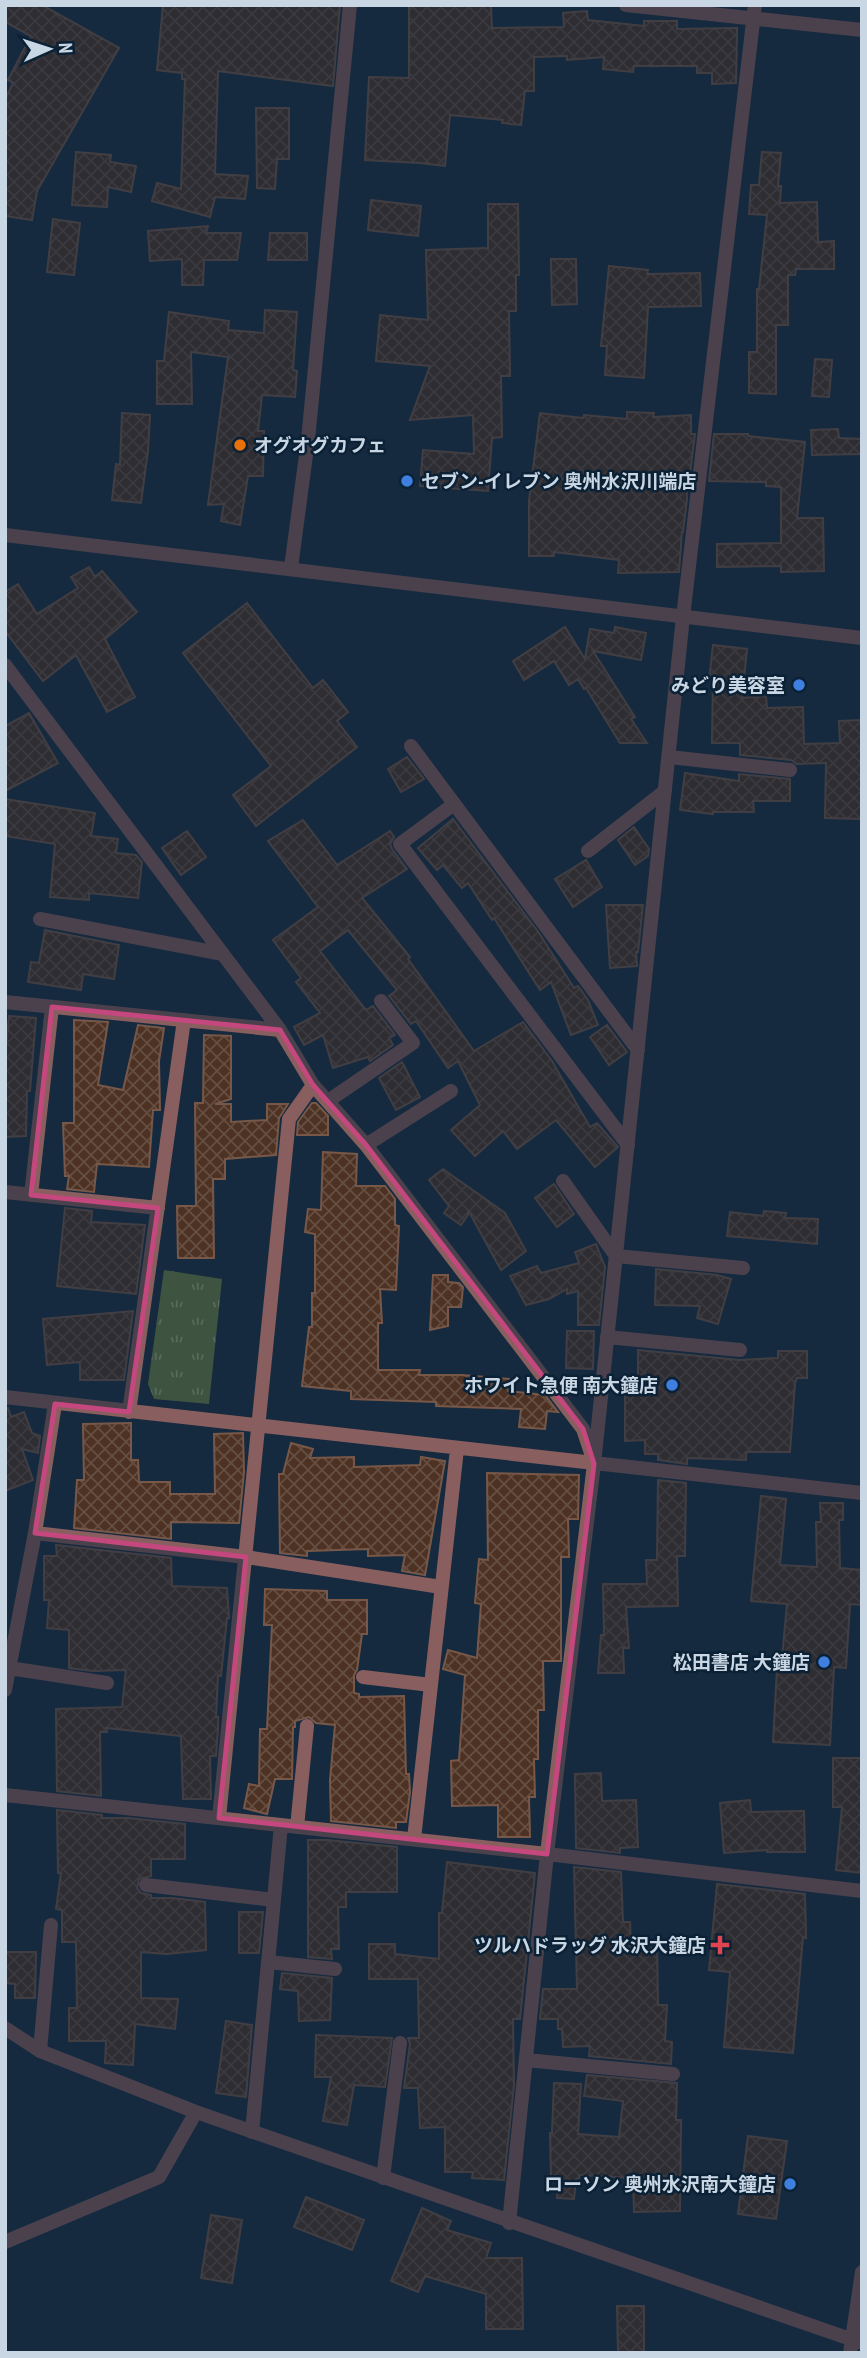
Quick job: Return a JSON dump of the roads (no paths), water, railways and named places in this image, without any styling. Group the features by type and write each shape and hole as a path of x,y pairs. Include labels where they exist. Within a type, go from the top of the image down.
{"street":[{"path":"291,568 308,440 350,5"},
{"path":"626,5 754,11 862,30"},
{"path":"509,2223 547,1854 594,1464 683,617 754,11"},
{"path":"5,535 862,638"},
{"path":"5,665 280,1030 313,1085 366,1145 583,1429 594,1464"},
{"path":"411,746 638,1050"},
{"path":"668,757 790,770"},
{"path":"588,852 665,791"},
{"path":"454,804 400,844 628,1145"},
{"path":"40,919 223,954"},
{"path":"328,1101 413,1044 381,1001"},
{"path":"5,1002 280,1030"},
{"path":"32,1195 52,1007"},
{"path":"129,1412 184,1020"},
{"path":"219,1818 289,1119 313,1085"},
{"path":"366,1145 452,1091"},
{"path":"562,1181 616,1256 743,1268"},
{"path":"5,1192 158,1208"},
{"path":"607,1337 740,1350"},
{"path":"5,1397 862,1493"},
{"path":"5,1690 35,1533 55,1404"},
{"path":"414,1839 457,1449"},
{"path":"35,1533 246,1558 442,1587"},
{"path":"9,1668 107,1684"},
{"path":"363,1677 431,1685"},
{"path":"297,1826 307,1726"},
{"path":"5,1795 862,1891"},
{"path":"253,2132 281,1825"},
{"path":"146,1885 274,1900"},
{"path":"40,2051 51,1926"},
{"path":"268,1962 335,1969"},
{"path":"5,2028 40,2051 196,2112 855,2345 862,2272"},
{"path":"383,2178 400,2043"},
{"path":"526,2060 673,2074"},
{"path":"5,2242 159,2176 196,2112"}],"place":[{"name":"オグオグカフェ","path":"240,445"},
{"name":"セブン-イレブン 奥州水沢川端店","path":"407,481"},
{"name":"みどり美容室","path":"799,685"},
{"name":"ホワイト急便 南大鐘店","path":"672,1385"},
{"name":"松田書店 大鐘店","path":"824,1662"},
{"name":"ツルハドラッグ 水沢大鐘店","path":"720,1945"},
{"name":"ローソン 奥州水沢南大鐘店","path":"790,2184"}]}
